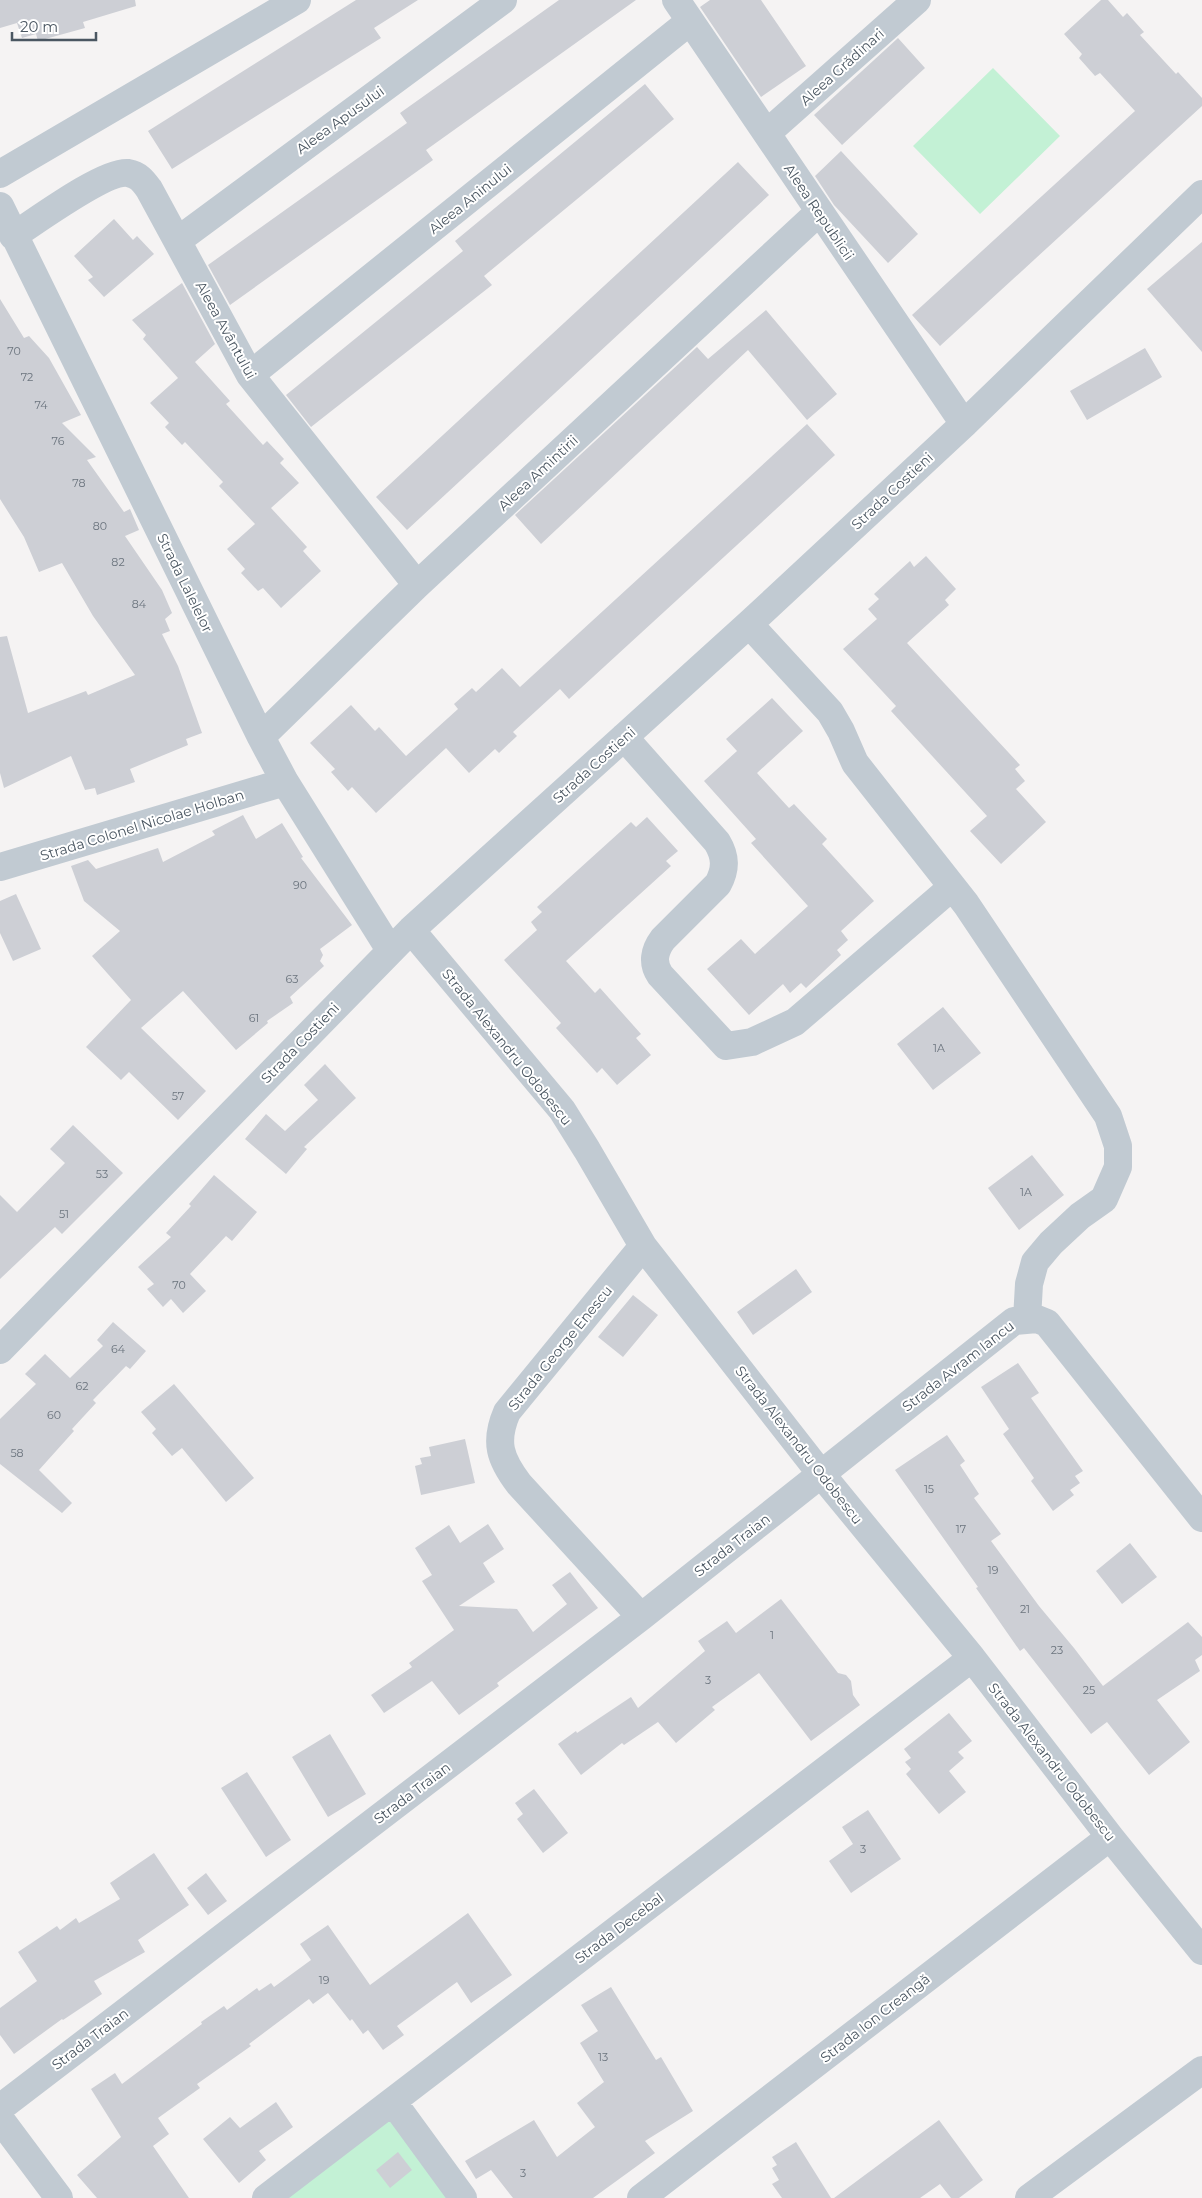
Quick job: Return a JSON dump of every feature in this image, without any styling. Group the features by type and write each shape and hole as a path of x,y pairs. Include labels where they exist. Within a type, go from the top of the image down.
{"street":[{"path":"0,174 297,0"},
{"name":"Aleea Apusului","path":"177,241 503,0"},
{"name":"Aleea Grădinari","path":"767,133 917,0"},
{"name":"Aleea Republicii","path":"682,11 964,424"},
{"name":"Aleea Aninului","path":"250,376 682,11"},
{"name":"Aleea Avântului","path":"14,236 93,185 127,173 140,177 149,190 250,376 417,585"},
{"name":"Strada Costieni","path":"0,1350 390,950 749,624 964,424 1202,194"},
{"name":"Strada Lalelelor","path":"0,206 261,737 285,782 390,950"},
{"name":"Aleea Amintirii","path":"261,737 417,585 818,212"},
{"path":"749,624 830,712 841,731 855,763 952,887 1108,1116 1118,1146 1118,1167 1104,1199 1080,1216 1034,1262 1027,1319"},
{"path":"624,737 717,842 724,858 722,875 718,884 664,939 657,949 655,966 660,975 726,1046 752,1042 795,1022 952,887"},
{"name":"Strada Colonel Nicolae Holban","path":"0,867 285,782"},
{"name":"Strada Alexandru Odobescu","path":"411,930 562,1110 643,1246 821,1474 972,1658 1110,1837 1202,1951"},
{"name":"Strada George Enescu","path":"641,1617 519,1484 503,1460 499,1444 500,1427 507,1412 643,1246"},
{"name":"Strada Avram Iancu","path":"821,1474 1014,1321 1038,1319 1047,1323 1061,1339 1202,1518"},
{"name":"Strada Traian","path":"0,2108 641,1617 821,1474"},
{"name":"Strada Decebal","path":"266,2198 972,1658"},
{"name":"Strada Ion Creangă","path":"641,2198 1110,1837"},
{"path":"1029,2198 1202,2070"},
{"path":"393,2102 463,2198"},
{"path":"0,2119 59,2198"}],"green space":[{"path":"993,68 1060,136 980,214 913,146"},
{"path":"391,2110 455,2198 274,2198"}],"building":[{"path":"0,0 135,0 136,6 83,22 85,28 38,41 36,34 22,38 17,23 0,28"},
{"path":"356,0 418,0 374,28 381,38 172,169 148,131"},
{"path":"559,0 636,0 426,150 433,160 230,305 208,265 407,123 400,113"},
{"path":"710,0 761,0 806,66 761,97 700,7"},
{"path":"1101,0 1108,0 1123,17 1127,13 1144,32 1140,35 1176,74 1178,72 1202,98 1202,106 940,346 912,315 1135,111 1100,73 1095,76 1079,58 1082,54 1064,34"},
{"path":"898,38 925,68 842,145 814,115"},
{"path":"645,84 674,119 484,276 492,285 311,427 286,395 463,251 455,241"},
{"path":"841,151 918,234 888,263 834,205 815,176"},
{"path":"738,162 769,195 407,530 376,497"},
{"path":"114,219 133,240 137,236 154,254 104,297 88,280 93,277 74,256"},
{"path":"1202,242 1202,352 1147,289"},
{"path":"182,283 215,344 195,362 230,401 226,404 263,445 267,441 284,459 280,463 299,483 271,508 307,547 303,551 321,571 281,608 263,588 258,591 241,573 245,569 227,549 255,524 219,486 223,482 185,442 182,445 165,427 169,423 150,403 178,378 143,339 146,335 132,320"},
{"path":"0,299 24,338 29,336 49,358 81,415 62,423 96,457 87,460 124,512 130,509 139,530 125,536 162,590 172,613 165,619 170,631 162,634 178,666 202,733 186,739 188,745 130,769 135,782 97,795 95,788 85,790 71,756 4,788 0,773 0,637 7,636 28,713 86,691 88,695 135,675 93,616 62,563 39,572 24,537 0,499"},
{"path":"766,310 837,394 807,420 748,350 541,544 515,515 697,347 708,359"},
{"path":"1145,348 1162,377 1087,420 1070,391"},
{"path":"807,424 835,455 569,699 560,689 513,732 517,736 499,753 495,749 469,773 446,748 376,813 352,787 348,791 331,772 335,769 310,743 351,705 375,731 379,727 406,756 458,709 454,704 472,688 476,692 502,668 520,687"},
{"path":"926,556 956,589 945,600 949,605 907,643 1020,765 1015,769 1025,781 1016,789 1046,822 1001,864 970,831 987,816 891,711 896,706 843,649 877,619 868,609 879,599 874,594 910,561 914,567"},
{"path":"772,698 803,731 757,773 789,808 794,804 827,839 822,844 874,901 841,931 848,940 837,950 841,955 806,988 801,983 790,993 783,984 749,1015 707,969 741,939 755,954 808,906 751,843 756,839 704,781 737,751 726,739"},
{"path":"243,815 256,839 282,823 303,857 301,858 352,925 320,949 323,955 320,961 324,966 290,997 293,1003 267,1021 268,1023 236,1050 183,991 141,1028 206,1091 178,1120 129,1072 121,1080 86,1047 131,1000 92,956 120,931 84,901 71,866 88,860 96,869 158,848 163,862 215,835 212,831"},
{"path":"647,817 678,851 666,861 671,866 566,961 595,993 600,988 641,1034 636,1038 651,1055 617,1085 602,1068 597,1073 556,1028 561,1023 504,960 537,930 531,922 542,912 537,907 631,822 636,827"},
{"path":"16,894 41,949 13,961 0,933 0,901"},
{"path":"943,1007 981,1053 933,1090 897,1044"},
{"path":"325,1064 356,1098 304,1147 307,1149 286,1174 245,1139 266,1114 285,1131 318,1100 304,1085"},
{"path":"73,1125 123,1173 62,1234 55,1227 0,1279 0,1195 17,1212 65,1163 50,1149"},
{"path":"1032,1155 1064,1195 1019,1230 988,1188"},
{"path":"214,1175 257,1212 232,1241 226,1236 190,1274 206,1291 183,1313 171,1299 163,1307 147,1289 154,1284 138,1267 171,1237 166,1233 191,1206 189,1204"},
{"path":"796,1269 812,1292 753,1335 737,1312"},
{"path":"633,1295 658,1315 623,1357 598,1337"},
{"path":"113,1322 146,1351 130,1369 126,1366 93,1400 96,1403 39,1470 72,1503 62,1513 0,1464 0,1419 36,1384 25,1374 45,1354 70,1378 103,1346 97,1340"},
{"path":"1018,1363 1039,1393 1031,1398 1083,1471 1075,1476 1080,1483 1070,1490 1074,1495 1053,1511 1031,1481 1034,1478 1003,1434 1009,1429 981,1387"},
{"path":"174,1384 254,1478 226,1502 182,1448 172,1456 152,1433 156,1429 141,1412"},
{"path":"947,1435 965,1461 960,1465 979,1494 974,1498 1001,1534 991,1541 1039,1606 1103,1686 1188,1622 1202,1637 1202,1655 1195,1660 1200,1671 1157,1700 1190,1742 1149,1775 1107,1722 1091,1734 1024,1648 1020,1651 976,1588 978,1587 895,1470"},
{"path":"465,1439 475,1483 421,1495 415,1466 422,1464 420,1458 431,1456 429,1447"},
{"path":"488,1524 504,1549 483,1563 495,1582 459,1606 517,1609 533,1632 567,1604 552,1585 570,1572 598,1608 497,1683 499,1686 459,1715 432,1681 384,1713 371,1695 412,1667 409,1663 454,1630 422,1581 432,1575 415,1548 449,1525 460,1543"},
{"path":"1130,1543 1157,1577 1122,1604 1096,1571"},
{"path":"781,1599 838,1673 846,1675 851,1681 853,1695 860,1705 811,1741 759,1673 712,1707 715,1710 676,1743 658,1722 624,1745 622,1743 581,1775 558,1744 631,1697 638,1708 705,1651 698,1641 727,1621 736,1633"},
{"path":"949,1713 972,1741 958,1752 964,1758 949,1771 966,1792 939,1814 906,1774 911,1769 905,1762 911,1758 904,1749"},
{"path":"330,1734 366,1794 328,1817 292,1757"},
{"path":"247,1772 291,1840 266,1857 221,1788"},
{"path":"534,1789 568,1833 543,1853 517,1819 523,1814 515,1803"},
{"path":"868,1810 901,1859 851,1893 829,1861 853,1844 842,1827"},
{"path":"154,1853 189,1905 138,1940 145,1952 94,1981 102,1994 62,2019 14,2054 0,2035 0,2008 37,1981 18,1952 57,1926 60,1930 76,1918 79,1923 120,1899 110,1883"},
{"path":"206,1873 227,1901 208,1915 187,1888"},
{"path":"468,1913 512,1975 471,2003 457,1982 397,2026 404,2035 383,2050 368,2030 363,2034 352,2019 350,2021 328,1993 313,2004 309,1999 249,2044 251,2046 197,2084 200,2088 158,2118 169,2134 153,2146 189,2198 97,2198 77,2175 121,2137 91,2089 115,2073 122,2084 224,2006 227,2010 257,1988 259,1991 271,1983 274,1987 311,1960 300,1944 328,1925 370,1985"},
{"path":"611,1987 656,2060 661,2057 693,2111 645,2141 655,2153 593,2198 513,2198 491,2170 476,2179 465,2161 534,2120 557,2157 595,2127 577,2103 604,2082 580,2043 598,2031 581,2005"},
{"path":"276,2102 293,2127 259,2151 266,2160 239,2183 203,2139 230,2117 240,2128"},
{"path":"939,2120 983,2180 959,2198 951,2198 940,2184 920,2198 834,2198"},
{"path":"796,2142 831,2198 782,2198 772,2184 779,2180 772,2168 777,2165 772,2157"},
{"path":"398,2152 412,2170 390,2188 376,2170"}]}
